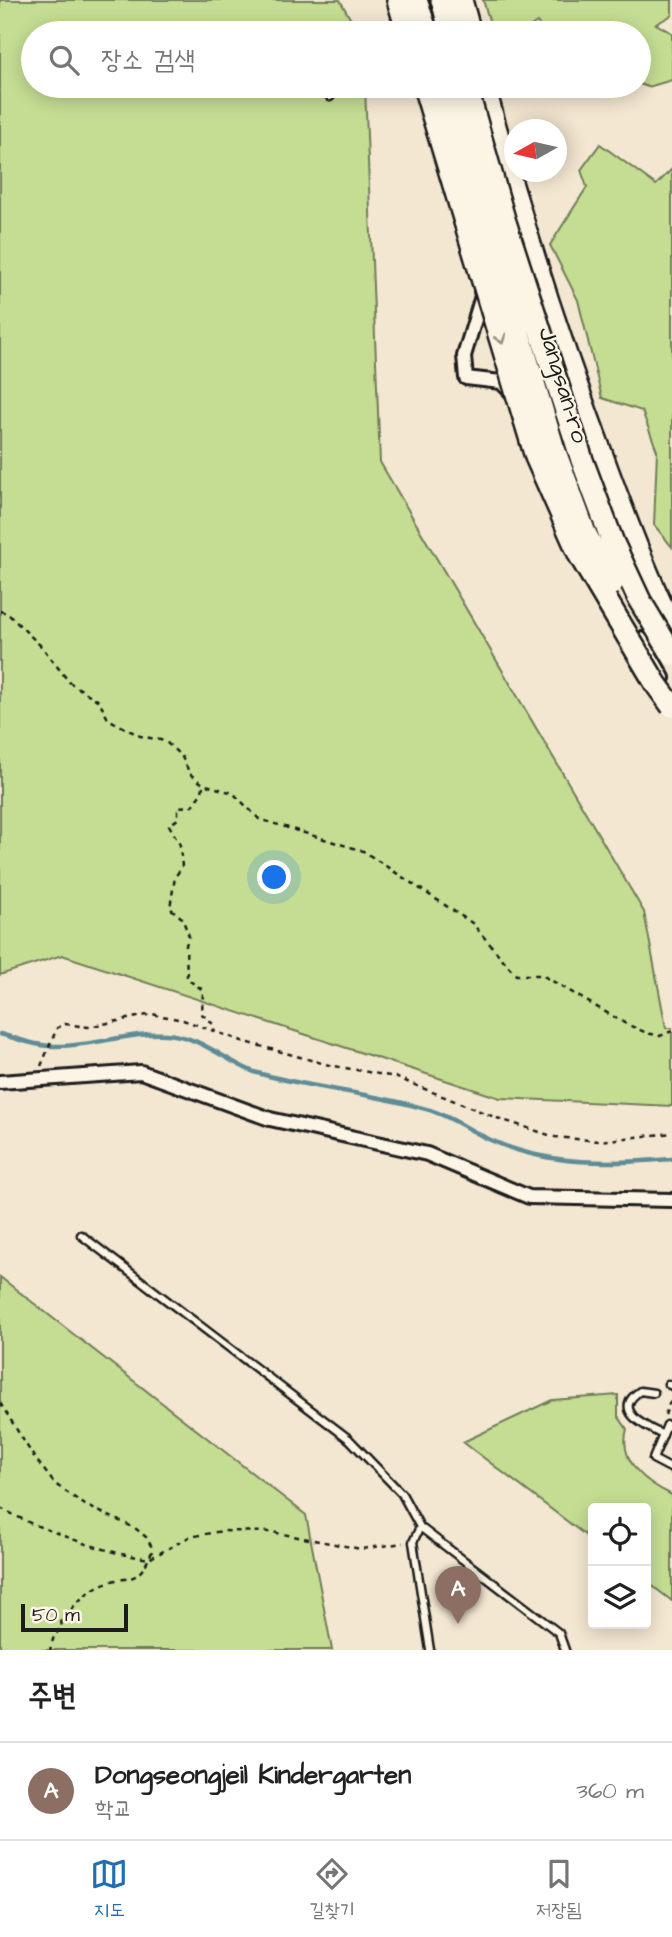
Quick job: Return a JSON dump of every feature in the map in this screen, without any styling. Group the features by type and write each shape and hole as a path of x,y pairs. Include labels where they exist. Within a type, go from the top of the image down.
{"highway":[{"path":"398,0 404,21"},
{"path":"416,0 423,21"},
{"path":"442,0 448,21"},
{"path":"461,0 467,21"},
{"path":"428,98 536,457 580,556 656,684 672,706"},
{"name":"Jangsan-ro","path":"448,98 554,446 585,533 625,610 672,683"},
{"name":"Jangsan-ro","path":"469,98 504,219 582,460 613,543 663,657"},
{"path":"487,98 516,203 582,401 648,579 672,628"}],"street":[{"path":"405,0 412,21"},
{"path":"454,0 460,21"},
{"path":"438,98 466,183 482,296 464,356 466,378 501,382 532,415 587,555 663,657 672,697"},
{"path":"480,98 499,172 540,304 622,536 672,645 663,657"},
{"path":"466,183 499,172"},
{"path":"0,1082 141,1072 270,1119 427,1154 529,1197 672,1200"}],"lane":[{"path":"81,1235 349,1439 402,1494 420,1527 559,1633 565,1650"},
{"path":"654,1394 640,1391 633,1395 631,1412 635,1421 663,1435"},
{"path":"670,1427 663,1435 653,1459 672,1469"},
{"path":"420,1527 413,1542 430,1650"}],"path":[{"path":"0,611 7,613 43,648 69,682 99,701 108,719 140,736 165,741 182,758 190,774 203,784 233,793 259,819 363,850 472,923 516,975 542,975 626,1024 647,1033 660,1036 672,1031"},
{"path":"203,784 202,792 192,806 177,807 178,819 169,825 180,845 182,867 175,877 170,908 182,918 189,936 186,945 187,979 203,990 202,1014 213,1024 215,1032"},
{"path":"38,1072 57,1028 65,1024 88,1027 152,1014 183,1020 329,1065 395,1077 497,1118 555,1137 598,1141 672,1133"},
{"path":"670,1427 671,1418 664,1415 672,1396"},
{"path":"0,1403 34,1457 55,1484 85,1505 135,1528 146,1536 153,1549 146,1568 133,1578 99,1586 85,1595 61,1621 62,1627 54,1636 50,1650"},
{"path":"0,1508 30,1523 83,1543 121,1555 149,1559 189,1537 222,1531 272,1532 360,1549 413,1542"}],"green space":[{"path":"0,0 340,0 351,21 21,21 21,98 365,98 380,462 644,912 666,1028 672,1028 672,1106 500,1098 62,955 0,975"},
{"path":"483,0 672,0 672,15 656,24 672,33 672,80 651,86 651,21 489,21"},
{"path":"600,144 656,185 672,169 672,547 654,525 657,451 642,411 602,398 578,300 550,245 587,187 581,170"},
{"path":"0,1277 306,1515 332,1650 0,1650"},
{"path":"618,1395 618,1416 627,1429 626,1451 630,1461 652,1484 672,1495 672,1601 651,1585 651,1503 588,1503 588,1537 463,1442 552,1400"}],"waterway":[{"path":"0,1034 51,1046 152,1034 178,1036 201,1044 254,1072 426,1109 444,1115 493,1141 536,1155 604,1162 672,1159"}],"place":[{"name":"Dongseongjeil Kindergarten","path":"458,1624"}]}
